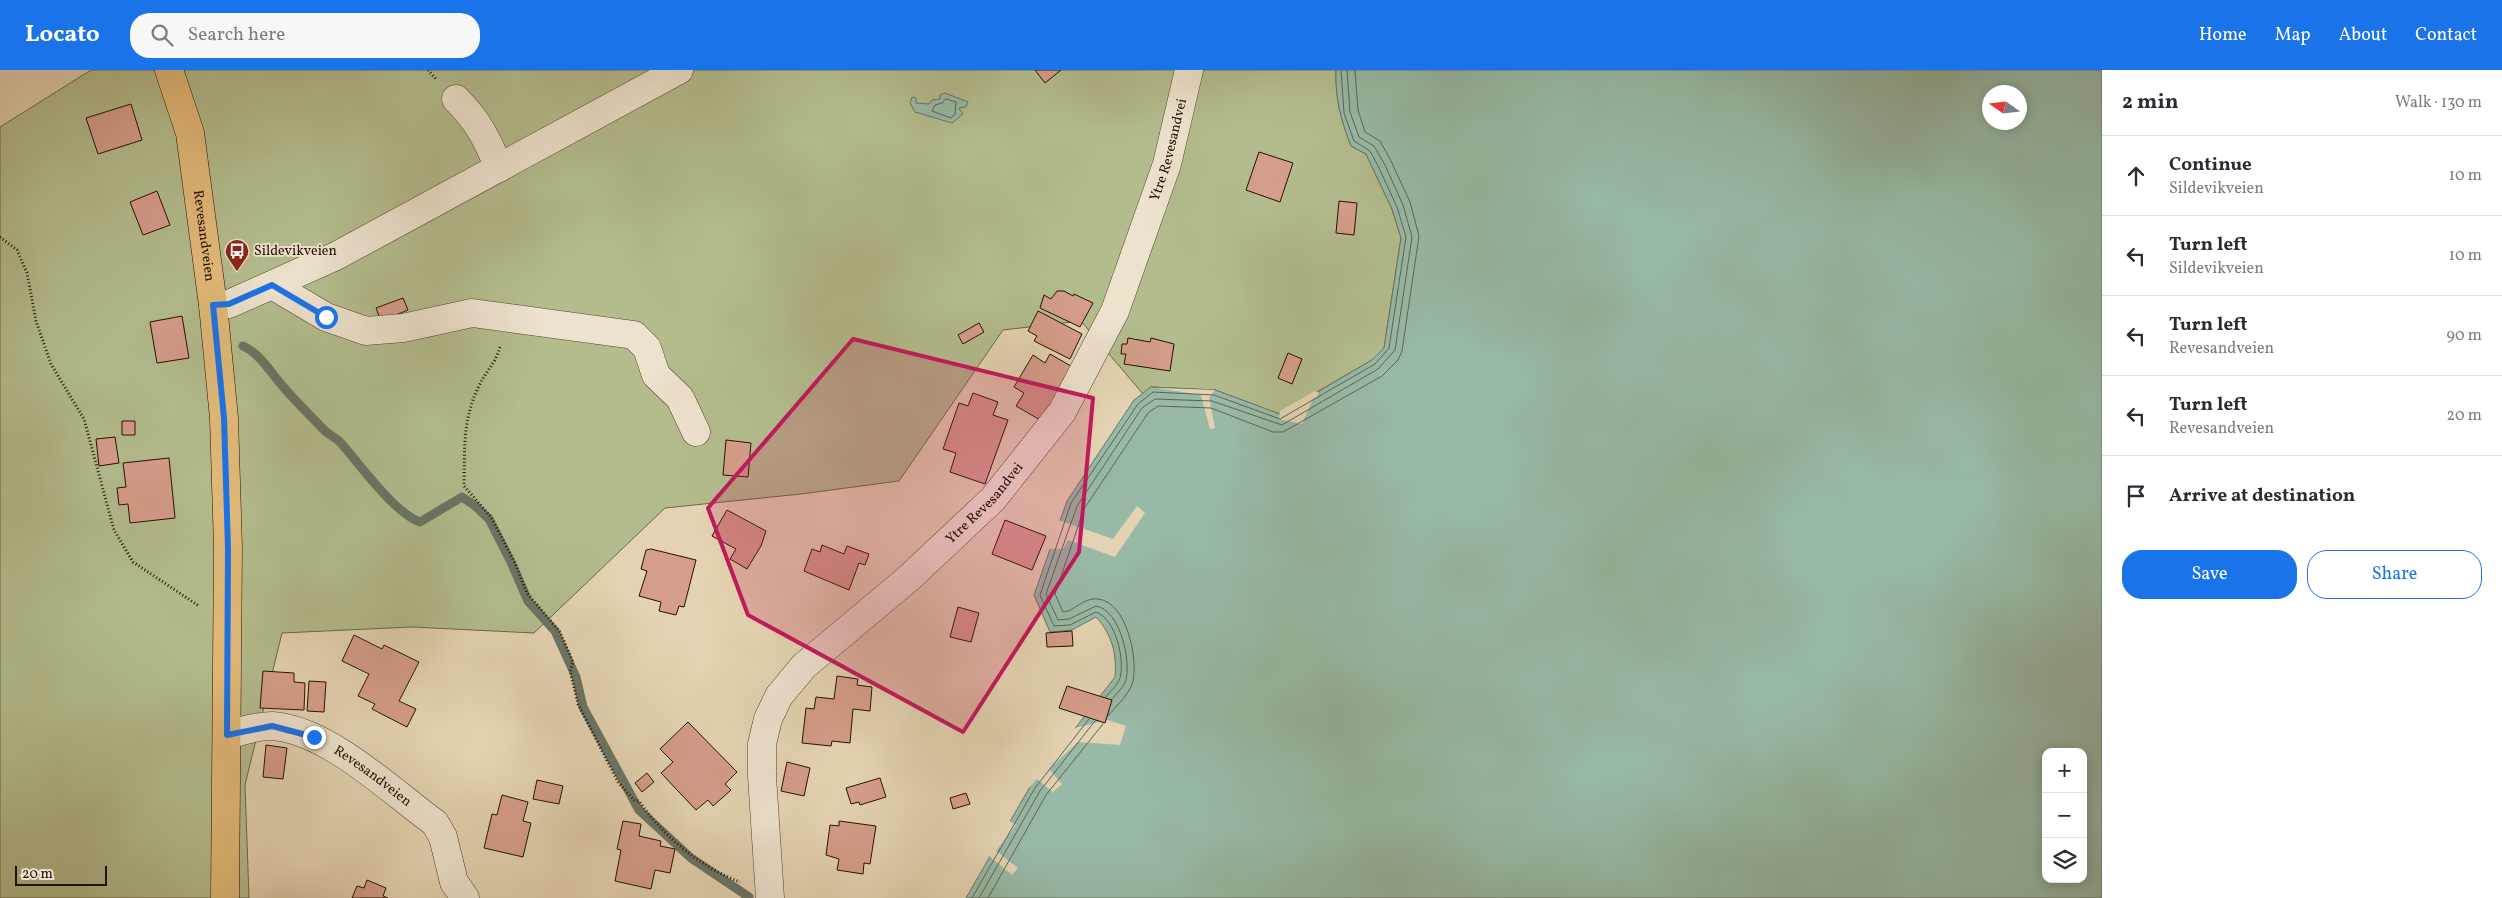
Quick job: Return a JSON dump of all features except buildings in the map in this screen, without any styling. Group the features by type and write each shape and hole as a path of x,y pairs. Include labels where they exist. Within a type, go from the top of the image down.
{"main road":[{"name":"Revesandveien","path":"169,70 190,133 213,305 224,418 228,548 225,898"}],"street":[{"path":"213,305 229,304 336,256 679,70"},
{"name":"Ytre Revesandvei","path":"770,895 762,776 762,744 768,719 779,696 804,666 909,578 993,498 1062,412 1115,311 1166,164 1189,70"},
{"path":"456,99 474,117 487,138 499,168"},
{"path":"272,285 326,317 366,331 403,328 472,313 634,336 648,348 656,375 680,398 696,432"},
{"name":"Revesandveien","path":"227,735 272,726 314,737 358,763 435,823 443,837 454,882 465,898"}],"path":[{"path":"0,237 17,250 27,273 36,321 51,364 84,419 114,530 133,562 192,602 228,622"},
{"path":"507,318 496,361 478,387 464,429 464,486 491,518 515,563 527,593 560,632 572,662 570,671 578,704 618,782 634,801 639,801 649,815 685,850 709,868 770,895"}],"highlighted area":[{"path":"853,339 1093,398 1079,552 963,732 748,615 708,508"}],"shaded area":[{"path":"91,70 1336,70 1339,109 1351,146 1366,154 1392,209 1401,238 1384,348 1372,360 1279,414 1215,390 1151,387 1143,394 1081,321 1003,330 899,481 801,494 665,508 534,633 412,627 282,633 245,785 249,898 0,898 0,127"}],"water":[{"path":"1336,70 2102,70 2102,898 966,898 1031,785 1115,677 1114,652 1110,637 1096,617 1072,630 1050,632 1034,595 1067,501 1134,400 1151,387 1215,390 1280,414 1372,360 1384,348 1401,238 1392,209 1366,154 1351,146 1339,109"},
{"path":"945,93 968,102 966,107 959,108 963,114 952,123 915,112 910,103 912,97 916,98 916,103 929,104 932,100 940,99 940,95"}],"pier":[{"path":"1157,388 1215,390 1209,398 1215,428 1210,429 1201,395"},
{"path":"1315,391 1318,392 1318,396 1313,399 1302,424 1279,419 1280,411"},
{"path":"1137,506 1145,513 1115,557 1068,540 1063,549 1048,549 1058,520 1113,539"},
{"path":"1108,720 1126,726 1120,745 1078,742 1049,769 1062,784 1053,792 1037,779 1030,787 1027,787 1075,728"},
{"path":"1008,820 1016,825 996,851 1018,868 1012,875 988,855"}],"waterway":[{"path":"243,346 259,357 296,401 324,430 340,442 388,498 410,517 420,522 462,497 489,519 528,601 555,631 576,677 583,707 639,810 691,858 749,897"}],"place":[{"name":"Sildevikveien","path":"237,272"}],"route":[{"path":"314,737 272,726 227,735 228,548 224,418 213,305 229,304 272,285 326,317"}]}
